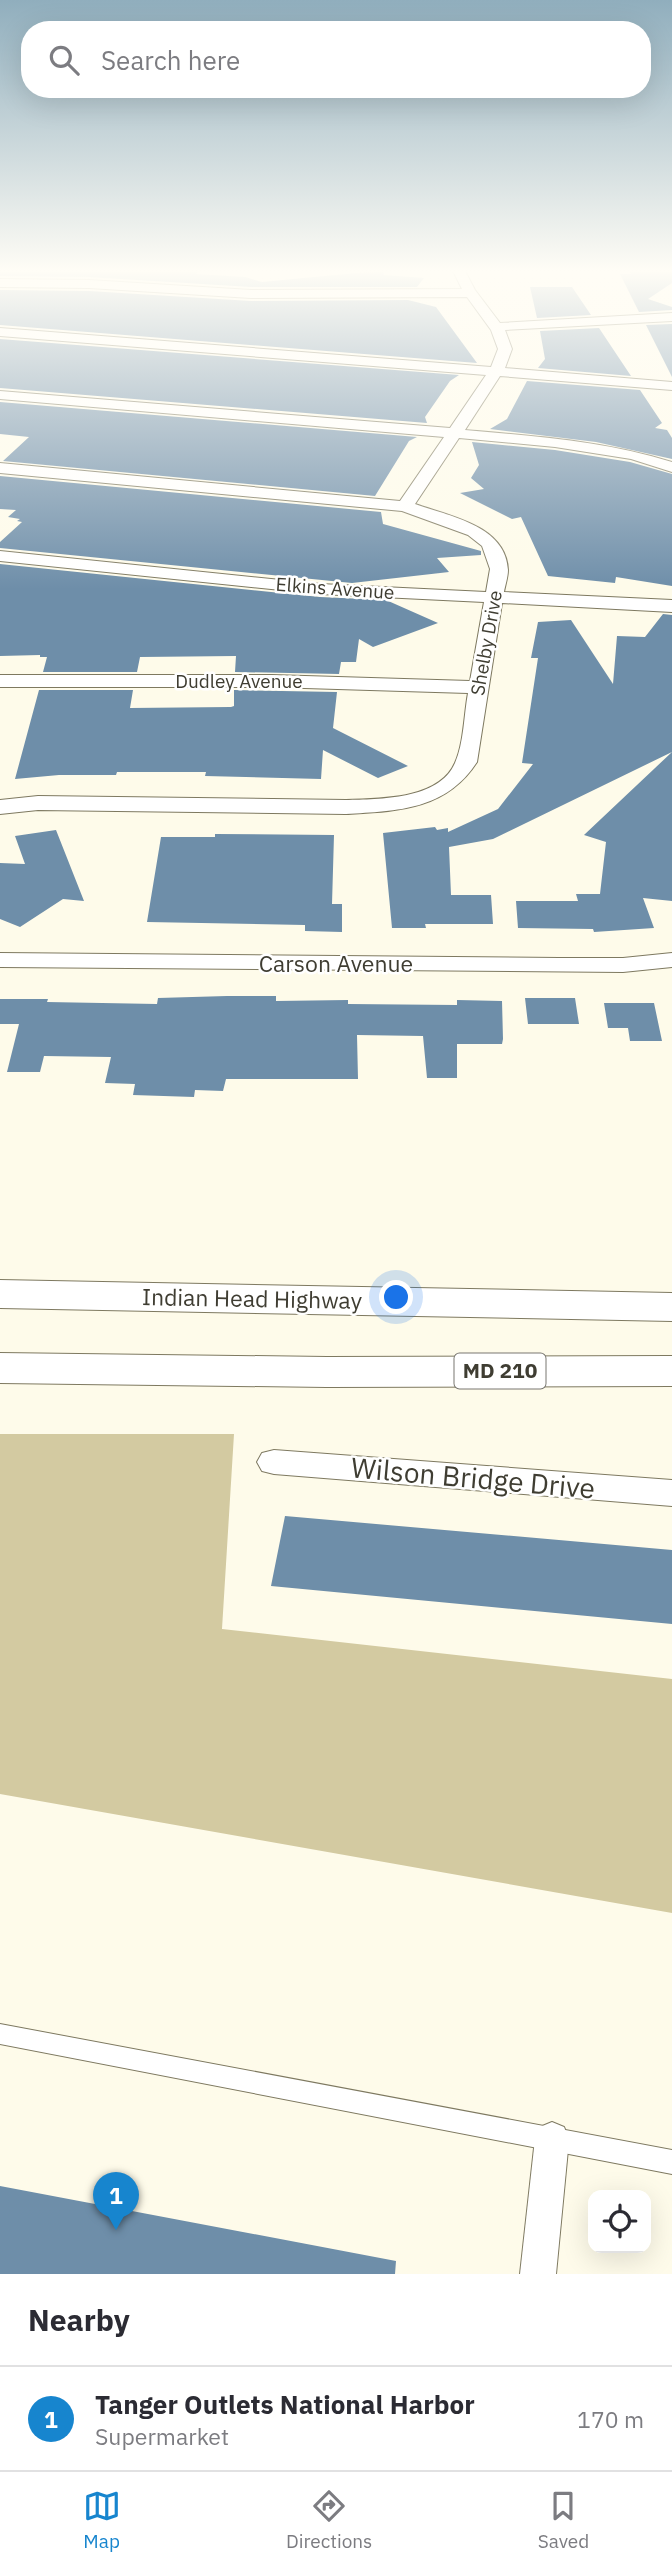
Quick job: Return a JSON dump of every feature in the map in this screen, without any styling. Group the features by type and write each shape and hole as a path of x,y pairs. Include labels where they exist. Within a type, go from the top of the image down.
{"highway":[{"name":"Indian Head Highway","path":"0,1294 672,1307"},
{"name":"MD 210","path":"0,1367 327,1372 672,1371"}],"street":[{"path":"405,506 492,377"},
{"path":"560,377 672,386"},
{"path":"0,395 587,446 634,454 672,467"},
{"name":"Shelby Drive","path":"0,468 405,506 465,527 486,540 498,562 499,575 477,687 471,743 461,773 446,787 421,797 386,804 346,807 38,803 0,807"},
{"name":"Elkins Avenue","path":"0,556 307,588 672,606"},
{"name":"Dudley Avenue","path":"0,681 272,681 477,687"},
{"name":"Carson Avenue","path":"0,960 559,965 623,965 672,960"},
{"name":"Wilson Bridge Drive","path":"274,1462 672,1493"},
{"path":"538,2274 552,2139"}],"lane":[{"path":"0,2034 672,2162"}],"shaded area":[{"path":"0,1434 234,1434 222,1629 672,1679 672,1913 0,1794"}],"building":[{"path":"0,377 456,377 450,381 425,417 427,423 0,388"},
{"path":"527,381 640,390 662,423 655,428 667,430 672,438 672,459 596,442 490,429 507,419"},
{"path":"0,402 417,437 409,441 375,496 3,461 29,437 0,434"},
{"path":"472,442 555,450 630,462 672,474 672,586 616,577 615,583 548,576 521,517 512,519 460,493 484,489 471,478 479,465"},
{"path":"0,476 381,512 383,524 481,551 481,555 437,558 449,572 352,583 0,548 0,542 22,522 17,521 20,519 8,517 16,510 0,509"},
{"path":"0,564 320,597 386,600 438,623 373,647 359,639 356,662 341,662 339,674 235,672 236,656 140,657 137,672 43,672 47,657 0,656"},
{"path":"663,614 672,615 672,752 493,839 449,847 451,895 491,895 493,924 425,924 426,928 392,928 383,833 435,827 437,830 448,828 448,832 498,809 533,764 522,763 538,658 531,658 538,622 571,620 613,684 617,636 645,637"},
{"path":"39,690 133,690 130,708 231,707 234,706 234,690 337,692 333,728 408,766 378,778 323,750 321,779 205,776 206,772 117,772 116,775 59,775 15,779"},
{"path":"672,752 672,901 643,898 654,928 594,932 593,929 518,928 516,901 578,901 576,894 600,894 606,842 584,835"},
{"path":"56,830 84,901 63,899 20,927 0,919 0,863 25,864 15,836"},
{"path":"215,834 334,835 332,904 342,904 342,932 305,931 305,925 147,922 161,837 215,837"},
{"path":"276,996 276,1001 348,1000 348,1004 457,1005 457,1000 502,1001 503,1039 502,1044 457,1044 457,1078 427,1078 423,1036 357,1035 358,1079 226,1079 223,1091 195,1090 194,1097 133,1095 135,1084 105,1083 111,1057 44,1056 40,1072 7,1072 19,1024 0,1024 0,999 157,1004 158,998"},
{"path":"525,998 575,998 579,1024 528,1024"},
{"path":"604,1003 654,1003 662,1041 630,1041 628,1028 608,1028"},
{"path":"285,1516 672,1550 672,1624 271,1586"},
{"path":"0,2186 396,2261 395,2274 0,2274"}],"place":[{"name":"Tanger Outlets National Harbor","path":"116,2230"}]}
